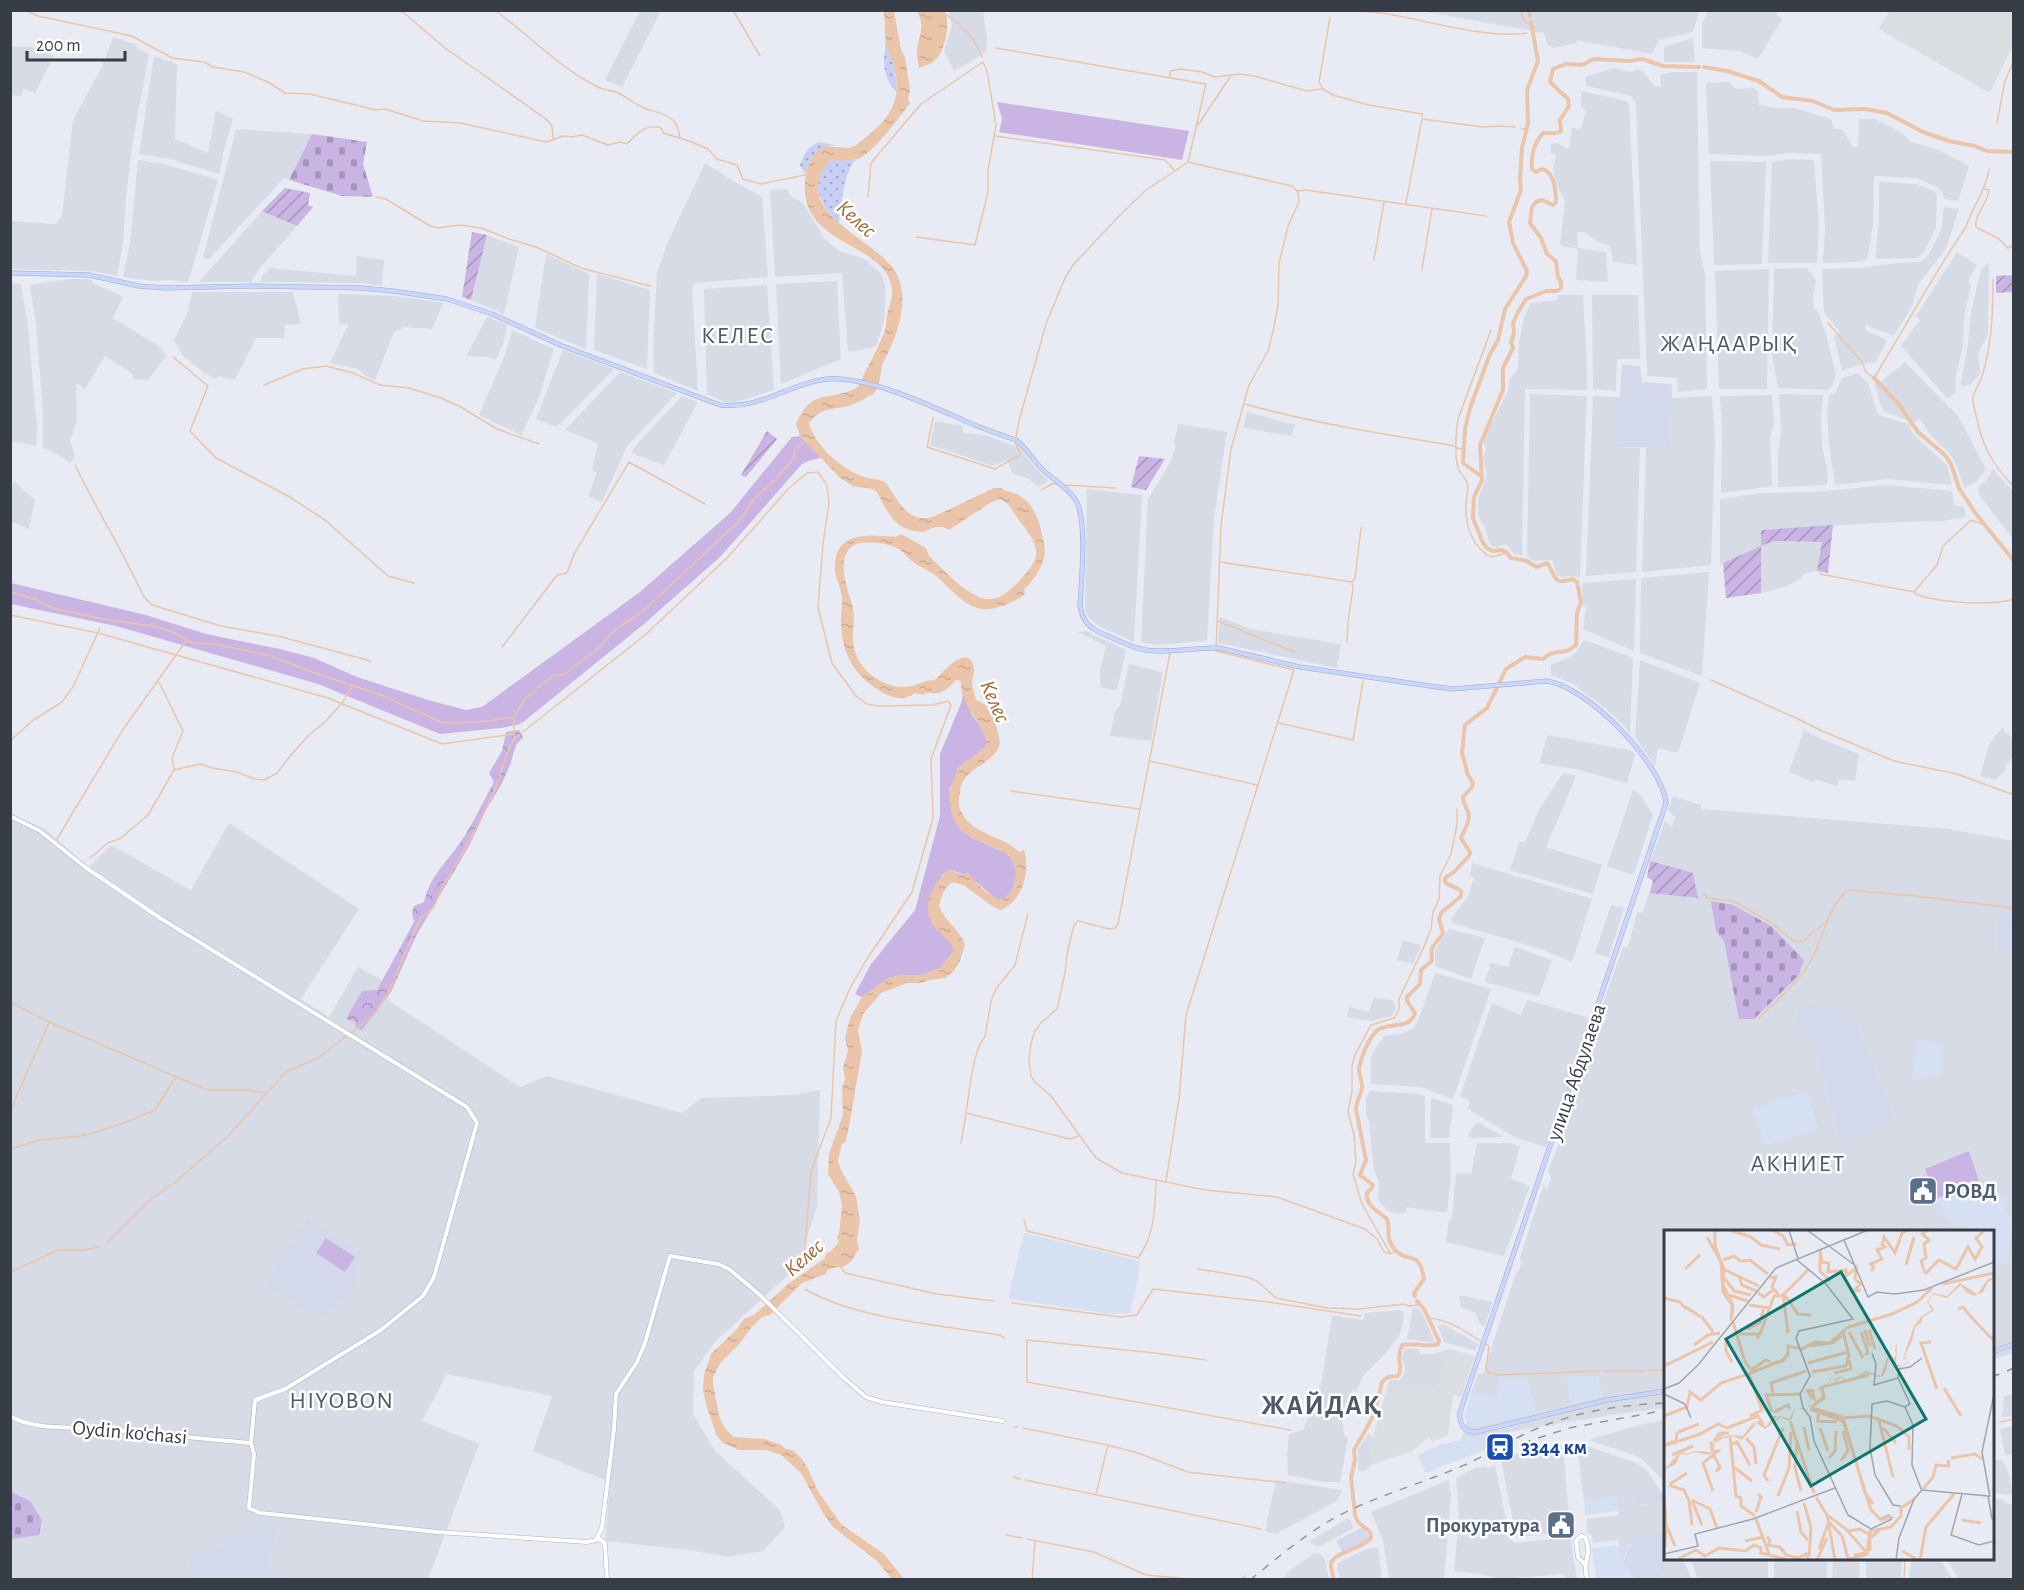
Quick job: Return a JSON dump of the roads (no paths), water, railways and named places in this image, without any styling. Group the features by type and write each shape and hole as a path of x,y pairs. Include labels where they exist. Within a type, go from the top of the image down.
{"main road":[{"name":"улица Абдулаева","path":"10,273 89,275 139,286 165,288 252,286 361,288 447,299 492,314 560,345 720,405 731,406 761,401 814,381 851,380 927,404 1021,444 1042,470 1071,494 1079,506 1082,530 1081,615 1092,629 1133,647 1161,651 1217,648 1300,667 1453,689 1546,681 1570,688 1606,715 1630,740 1663,786 1666,803 1460,1412 1461,1425 1470,1432 1607,1400 1664,1391"},
{"path":"1994,1351 2013,1344"}],"street":[{"path":"10,816 40,831 85,867 160,918 467,1107 477,1123 434,1277 423,1296 381,1330 285,1389 255,1400 251,1443 254,1454 249,1508 260,1513 437,1532 587,1542 598,1538 602,1531 610,1470 616,1394 637,1362 645,1343 670,1256 718,1264 729,1269 760,1295 866,1397 882,1402 1003,1421"},
{"name":"Oydin ko‘chasi","path":"10,1416 23,1422 42,1425 251,1443"},
{"path":"1585,1565 1578,1557 1576,1541 1581,1536 1587,1539 1589,1555 1585,1565 1587,1580"},
{"path":"598,1538 604,1544 607,1580"},
{"path":"1578,1557 1585,1558 1589,1555"}],"water":[{"name":"Келес","path":"883,11 894,11 901,50 905,57 910,103 871,150 855,160 830,161 819,179 819,195 826,209 838,222 885,259 895,271 902,292 901,315 883,363 877,390 849,406 822,412 809,423 816,439 831,456 856,474 884,482 904,509 915,516 928,518 935,516 994,488 1002,488 1020,496 1026,500 1034,512 1044,543 1043,562 1039,571 1024,589 1025,594 999,607 983,609 969,605 935,575 913,562 898,548 891,546 869,542 858,543 848,550 844,564 845,581 853,609 854,650 863,667 870,674 886,684 909,687 935,680 961,658 971,660 974,670 972,684 976,700 988,706 991,711 999,735 999,746 990,758 972,771 962,783 959,807 971,825 1004,841 1019,852 1024,850 1025,876 1019,893 1008,906 1001,910 964,886 956,883 949,885 939,907 965,944 960,961 953,972 945,978 907,983 881,993 863,1014 858,1030 862,1051 846,1141 842,1144 838,1161 856,1196 860,1220 857,1239 859,1250 848,1264 828,1269 826,1274 802,1283 770,1315 762,1317 721,1362 713,1377 713,1384 720,1419 726,1430 734,1437 765,1439 793,1450 802,1459 819,1493 842,1525 884,1554 904,1579 892,1579 877,1561 833,1527 801,1473 781,1455 766,1450 739,1450 722,1442 716,1434 703,1390 704,1375 711,1354 744,1319 754,1315 788,1284 824,1259 839,1242 837,1237 842,1205 839,1192 828,1174 829,1154 843,1115 842,1088 845,1079 843,1067 848,1051 845,1038 850,1018 862,997 889,978 901,975 921,975 939,969 954,951 929,918 928,902 934,887 944,874 950,870 963,875 968,872 974,881 999,900 1009,894 1014,884 1015,870 1012,860 1004,852 971,837 961,829 951,812 949,794 957,769 987,744 981,728 967,705 961,689 961,681 956,680 941,692 923,695 915,693 900,698 885,694 865,680 851,663 844,643 841,619 842,596 835,569 836,557 846,541 864,536 896,537 901,534 926,548 929,556 965,589 979,597 992,599 1008,592 1031,566 1036,555 1033,540 1006,503 1000,499 949,530 939,527 924,532 906,529 889,514 877,492 873,489 853,486 840,478 800,436 796,424 802,412 815,400 848,392 858,387 886,327 892,291 884,270 872,259 827,231 814,218 807,202 805,181 810,161 820,149 824,146 848,148 855,146 882,122 893,105 897,83 886,43"},
{"path":"917,11 945,11 947,16 946,38 941,52 933,62 919,68 917,47 921,23"}],"waterway":[{"path":"24,10 38,16 132,36 172,58 204,62 213,67 244,72 268,82 285,93 310,94 376,110 385,109 423,121 460,123 546,142 563,136 582,135 608,145 620,142 627,144 642,130 655,127 661,128 663,133 708,149 717,159 737,165 743,179 761,184 805,175"},
{"path":"398,10 445,48 546,119 552,126 553,138"},
{"path":"494,10 557,61 584,79 600,88 614,91 644,108 671,118 679,131 680,138"},
{"path":"733,10 760,56"},
{"path":"1356,10 1494,34 1527,33"},
{"path":"1522,10 1522,17 1528,23"},
{"path":"1529,10 1530,16"},
{"path":"947,15 968,33 982,57"},
{"path":"1330,18 1319,82 1323,89 1333,95 1369,105 1422,114 1422,116"},
{"path":"1481,476 1463,463 1465,429 1470,408 1490,354 1498,340 1505,309 1527,271 1513,243 1509,222 1521,190 1522,148 1528,123 1527,90 1538,61 1531,22"},
{"path":"933,418 927,447 995,469 1021,454 1015,443 1019,421 1046,324 1065,278 1073,265 1145,191 1188,162 1206,84 996,48"},
{"path":"1415,1296 1414,1293 1424,1279 1422,1270 1416,1260 1401,1255 1392,1246 1387,1219 1368,1201 1367,1193 1373,1185 1360,1175 1366,1160 1356,1109 1362,1089 1359,1072 1361,1062 1368,1043 1378,1030 1404,1024 1412,1018 1415,1013 1407,997 1420,984 1421,970 1432,961 1432,947 1443,933 1439,919 1441,913 1461,896 1461,891 1447,884 1445,878 1454,872 1470,852 1461,838 1469,819 1463,797 1473,783 1468,775 1462,753 1465,725 1487,708 1506,669 1525,657 1543,659 1552,653 1567,651 1576,645 1577,613 1581,602 1577,582 1572,579 1557,580 1547,563 1536,567 1527,561 1511,558 1502,550 1493,551 1487,548 1473,518 1474,497 1482,480 1480,445 1503,390 1503,368 1513,348 1511,342 1514,333 1513,323 1526,299 1561,288 1556,261 1547,254 1541,238 1530,223 1532,207 1536,202 1542,200 1553,205 1556,202 1552,177 1542,169 1536,172 1532,169 1534,150 1543,133 1561,131 1560,120 1569,106 1568,99 1550,82 1553,69 1566,64 1582,65 1594,59 1629,61 1642,59 1663,66 1699,67"},
{"path":"1997,122 2005,81 2014,60"},
{"path":"868,197 871,163 921,104 983,62"},
{"path":"916,237 975,245 988,192 988,170 996,125 987,71 983,62"},
{"path":"1704,67 1759,81 1782,97 1813,101 1834,110 1865,109 1887,113 1923,132 1949,141 1987,151 2014,152"},
{"path":"1170,76 1170,71 1181,69 1202,72 1215,77 1239,74 1254,76 1307,91 1322,89"},
{"path":"1198,125 1230,77"},
{"path":"1422,119 1483,127 1515,127"},
{"path":"1406,203 1422,119"},
{"path":"1521,129 1527,129"},
{"path":"995,136 1165,160 1175,171"},
{"path":"1166,1181 1179,1099 1186,1015 1294,670 1216,651 1221,525 1231,449 1249,385 1268,351 1278,305 1279,264 1288,226 1299,202 1298,192 1292,186 1188,162"},
{"path":"1828,323 1862,362 1866,372 1874,378 1966,227 1985,185 1989,169"},
{"path":"1984,189 1989,190 1988,195 1977,218 1976,227 1999,239 2008,248 2014,245"},
{"path":"1299,191 1306,190 1486,216"},
{"path":"376,197 386,199 430,226 438,228 460,225 481,228 536,247 581,268 650,286"},
{"path":"1374,260 1384,202"},
{"path":"1422,269 1432,209"},
{"path":"1993,279 1990,340 1982,376 1973,401 1981,436 1989,454 2014,487"},
{"path":"1491,330 1458,419 1456,460 1468,486 1466,505 1471,536 1479,548 1491,557 1507,553"},
{"path":"173,357 208,386 190,431 216,458 288,496 325,520 388,576 414,583"},
{"path":"264,385 303,369 326,366 353,373 380,385 409,388 438,397 459,406 497,429 539,444"},
{"path":"1874,378 1897,402 1918,432 1945,455 1951,464 1959,488 1976,514 2014,561"},
{"path":"1245,404 1322,422 1450,445 1464,450"},
{"path":"514,738 514,717 525,699 552,676 565,674 596,650 616,629 642,612 740,520 754,499 794,458 794,450 805,441"},
{"path":"502,647 557,575 567,573 574,554 629,462 705,504"},
{"path":"75,465 144,597 152,605 221,626 278,636 371,661"},
{"path":"107,1243 151,1199 174,1183 226,1138 286,1072 318,1058 374,1015 390,989 420,918 434,906 479,823 496,787 514,739 645,635 728,557 789,488 807,473 818,472 827,485 829,503 818,607 832,663 856,696 867,704 878,706 933,705 948,701 951,705 931,759 933,818 912,892 865,962 850,988 836,1021 831,1118 811,1171 805,1248 801,1263"},
{"path":"1041,490 1052,484 1058,484"},
{"path":"1063,485 1115,488"},
{"path":"1820,574 1914,592 1937,565 1943,546 1971,520 1985,525"},
{"path":"1220,562 1352,582 1355,578 1361,528"},
{"path":"1347,642 1352,583"},
{"path":"10,592 35,599 52,608 103,619 159,627 192,643 214,644 267,655 381,695 442,723 481,722 514,717"},
{"path":"1914,593 1935,599 1963,602 2014,599"},
{"path":"10,615 98,633 328,698 442,744 514,734"},
{"path":"1218,621 1294,652"},
{"path":"10,741 32,721 62,702 73,687 100,628"},
{"path":"57,839 122,731 186,641"},
{"path":"1170,653 1118,924 1115,928 1109,929 1078,921 1074,925 1057,1009 1035,1031 1031,1043 1029,1060 1031,1076 1051,1096 1096,1158 1122,1173 1205,1190 1277,1197 1365,1229 1377,1239 1384,1252 1390,1254 1396,1250"},
{"path":"1711,680 1894,761 1957,774 2014,795"},
{"path":"1279,723 1353,740 1363,681"},
{"path":"90,858 108,843 121,838 148,815 174,770 172,758 183,731 159,682"},
{"path":"174,770 200,764 264,780 277,773 309,735 326,721 342,703 353,685"},
{"path":"1150,761 1257,785"},
{"path":"1011,791 1139,809"},
{"path":"1390,1253 1362,1204 1353,1174 1356,1162 1354,1135 1348,1111 1352,1091 1352,1066 1355,1055 1371,1025 1394,1018 1399,1010 1399,999 1431,929 1433,912 1439,899 1440,876 1451,854 1457,825 1457,809"},
{"path":"1759,1018 1795,983 1807,967 1832,911 1849,890 2014,908"},
{"path":"1702,893 1708,898 1733,901 1770,922 1795,942 1804,941 1828,921"},
{"path":"1028,914 1015,965 996,989 991,1001 985,1037 977,1051 966,1113 1070,1139 1079,1136"},
{"path":"10,1002 49,1022 207,1090 246,1090 267,1093"},
{"path":"10,1111 49,1023"},
{"path":"10,1149 40,1140 81,1136 119,1125 155,1110 175,1078"},
{"path":"961,1143 966,1114"},
{"path":"1024,1220 1027,1231 1138,1258 1151,1231 1156,1180"},
{"path":"10,1272 59,1250 100,1247"},
{"path":"841,1267 845,1273 937,1294 994,1301"},
{"path":"1198,1269 1247,1277 1257,1281 1276,1298 1327,1308 1359,1309 1405,1304 1420,1305"},
{"path":"805,1289 825,1299 873,1314 999,1335 1005,1338"},
{"path":"1012,1303 1120,1317 1137,1315 1153,1289 1268,1302 1361,1316"},
{"path":"1334,1580 1332,1561 1371,1538 1370,1532 1358,1522 1355,1515 1351,1477 1355,1460 1354,1450 1375,1411 1382,1382 1400,1373 1399,1355 1402,1345 1433,1345 1438,1344 1439,1341 1424,1309 1417,1301"},
{"path":"1428,1318 1452,1324 1489,1346 1486,1368 1489,1373 1499,1375 1598,1371"},
{"path":"1206,1360 1027,1340 1027,1382 1290,1430"},
{"path":"1649,1370 1664,1370"},
{"path":"1604,1371 1644,1371"},
{"path":"2000,1422 2014,1419"},
{"path":"1023,1428 1107,1445"},
{"path":"1096,1494 1108,1445 1138,1453 1188,1472 1286,1483"},
{"path":"1013,1477 1020,1479"},
{"path":"1025,1480 1261,1529"},
{"path":"1006,1535 1022,1538"},
{"path":"1027,1539 1094,1552 1146,1575 1201,1580"},
{"path":"1032,1580 1035,1542"},
{"path":"1904,1580 1905,1560"},
{"path":"1239,1580 1246,1576"}],"railway":[{"path":"1994,1376 2014,1368"},
{"path":"1250,1580 1297,1542 1348,1511 1467,1464 1536,1429 1600,1410 1664,1403"},
{"path":"1523,1443 1569,1428 1664,1410"}],"place":[{"name":"РОВД","path":"1923,1191"},
{"name":"3344 км","path":"1500,1447"},
{"name":"Прокуратура","path":"1561,1525"}],"district":[{"name":"КЕЛЕС","path":"738,335"},
{"name":"ЖАҢААРЫҚ","path":"1729,343"},
{"name":"АКНИЕТ","path":"1798,1163"},
{"name":"HIYOBON","path":"342,1400"},
{"name":"ЖАЙДАҚ","path":"1322,1405"}]}
